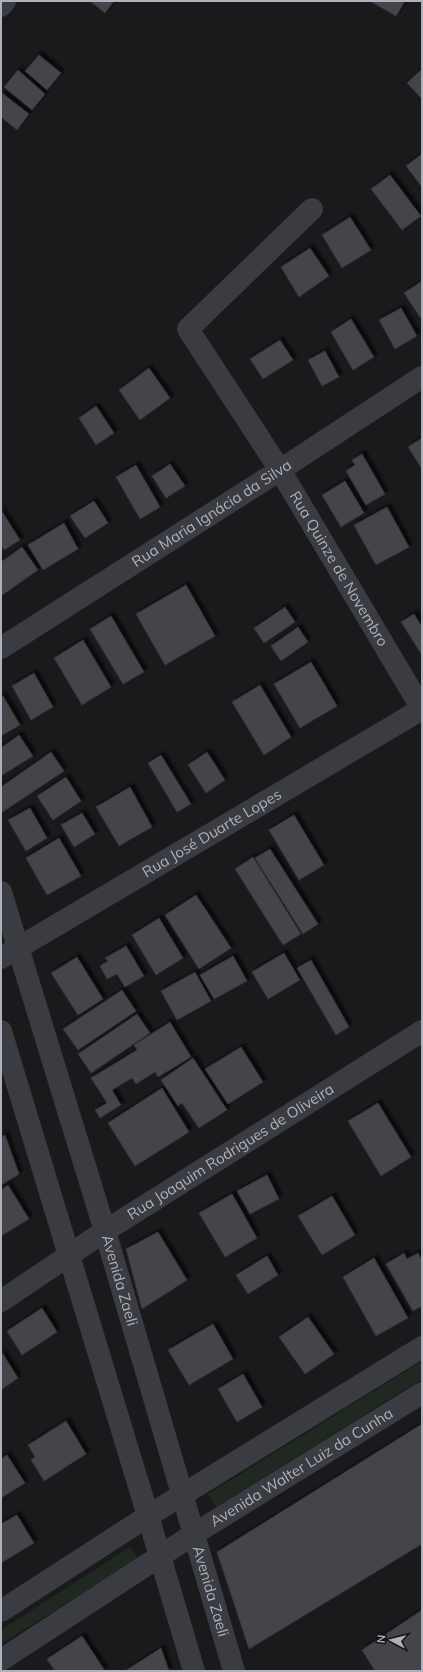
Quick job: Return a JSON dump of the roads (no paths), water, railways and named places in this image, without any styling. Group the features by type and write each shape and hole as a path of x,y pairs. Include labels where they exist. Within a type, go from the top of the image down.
{"street":[{"path":"1,6 5,1"},
{"name":"Rua Quinze de Novembro","path":"312,209 188,329 280,470 422,709"},
{"name":"Rua Maria Ignácia da Silva","path":"1,648 280,470 422,377"},
{"name":"Rua José Duarte Lopes","path":"9,953 422,709"},
{"name":"Avenida Zaeli","path":"1,892 9,953 106,1231 234,1671"},
{"path":"1,1030 194,1671"},
{"name":"Rua Joaquim Rodrigues de Oliveira","path":"1,1301 106,1231 422,1031"},
{"path":"1,1611 148,1516 422,1347"},
{"name":"Avenida Walter Luiz da Cunha","path":"1,1660 194,1534 422,1393"}]}
